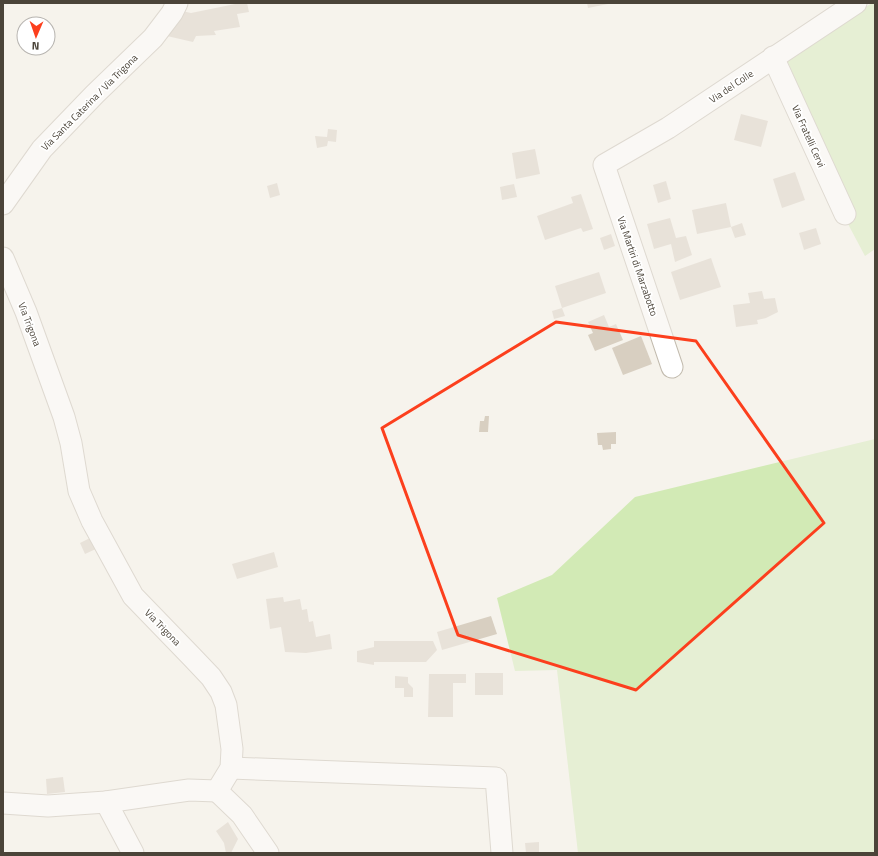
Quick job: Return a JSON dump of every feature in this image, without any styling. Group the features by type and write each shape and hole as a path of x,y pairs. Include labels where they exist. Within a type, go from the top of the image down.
{"street":[{"name":"Via Santa Caterina / Via Trigona","path":"3,204 42,149 95,94 153,38 172,13 177,3"},
{"name":"Via del Colle","path":"604,166 668,128 856,3"},
{"name":"Via Fratelli Cervi","path":"774,57 845,214"},
{"name":"Via Martiri di Marzabotto","path":"604,166 672,366"},
{"name":"Via Trigona","path":"3,258 26,312 64,417 71,443 79,491 89,515 133,596 211,677 221,692 226,705 232,749 231,768 217,791"},
{"path":"231,768 496,778 502,853"},
{"path":"3,803 48,806 106,802 189,790 217,791 242,815 268,853"},
{"path":"106,802 133,853"}],"highlighted area":[{"path":"556,322 696,341 824,523 636,690 458,635 382,428"}],"green space":[{"path":"872,3 875,3 875,249 865,256 848,224 855,220 786,58"},
{"path":"875,439 875,853 578,853 557,670 515,671 497,598 552,575 635,497"}],"building":[{"path":"240,3 247,3 249,12 237,14 240,27 214,31 216,35 196,36 193,42 167,36 182,11 191,13"},
{"path":"587,3 608,3 608,4 588,8"},
{"path":"741,114 768,121 761,147 734,140"},
{"path":"328,129 337,130 336,142 328,141 327,146 317,148 315,136 327,137"},
{"path":"535,149 540,174 516,179 512,153"},
{"path":"795,172 805,200 782,208 773,179"},
{"path":"666,181 671,199 658,203 653,185"},
{"path":"277,183 280,195 270,198 267,186"},
{"path":"514,184 517,197 502,200 500,187"},
{"path":"581,194 593,229 583,232 581,228 545,240 537,216 573,203 571,197"},
{"path":"726,203 731,227 697,234 692,210"},
{"path":"670,218 676,238 686,236 692,255 675,262 671,244 654,249 647,224"},
{"path":"742,223 746,235 735,238 731,227"},
{"path":"816,228 821,244 804,250 799,233"},
{"path":"611,234 615,246 604,250 600,238"},
{"path":"711,258 721,287 680,300 671,272"},
{"path":"599,272 606,293 562,308 555,286"},
{"path":"762,291 764,299 775,298 778,312 766,318 757,320 758,324 736,327 733,305 750,303 748,293"},
{"path":"562,308 565,316 554,319 552,311"},
{"path":"604,315 609,327 616,324 623,340 595,351 588,335 593,333 588,322"},
{"path":"641,336 652,364 623,375 612,348"},
{"path":"485,416 489,416 488,432 479,432 480,421 484,421"},
{"path":"616,432 616,444 611,444 611,449 603,450 602,445 598,445 597,433"},
{"path":"92,537 98,548 85,554 80,543"},
{"path":"274,552 278,567 237,579 232,564"},
{"path":"283,597 284,602 300,599 302,610 307,609 309,622 313,621 316,637 330,634 332,649 306,653 285,652 281,627 270,629 266,599"},
{"path":"491,616 497,634 442,650 437,632"},
{"path":"374,641 433,641 437,650 426,662 374,662 374,665 357,662 357,651 374,647"},
{"path":"475,673 503,673 503,695 475,695"},
{"path":"429,674 466,674 466,683 453,683 453,717 428,717"},
{"path":"395,676 408,677 408,683 413,688 413,697 404,697 404,688 395,688"},
{"path":"63,777 65,792 47,794 46,779"},
{"path":"228,822 238,839 231,853 226,853 224,843 216,831"},
{"path":"539,842 539,853 526,853 525,843"}]}
